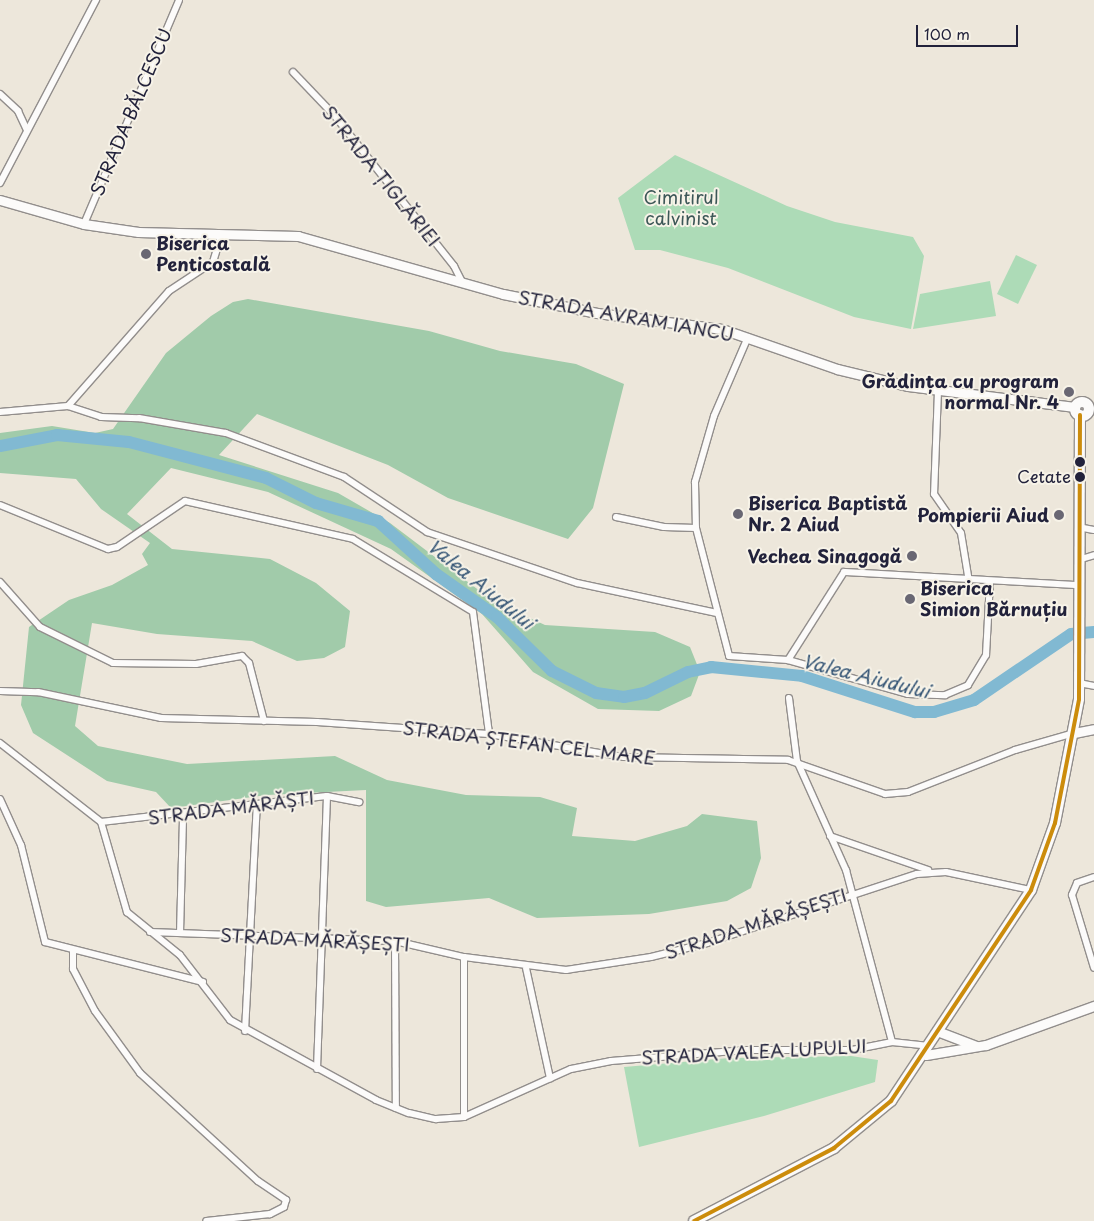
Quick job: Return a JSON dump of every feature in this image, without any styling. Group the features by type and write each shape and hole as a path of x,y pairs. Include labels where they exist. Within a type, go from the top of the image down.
{"main road":[{"name":"STRADA AVRAM IANCU","path":"0,200 84,224 178,237 298,236 463,284 577,310 687,322 748,337 837,369 938,391 1078,411"},
{"path":"694,1221 856,1133 896,1096 928,1050 937,1031 1031,890 1052,836 1074,733 1078,683 1076,560 1078,411 1091,407"},
{"path":"1074,733 1094,729"},
{"path":"928,1050 976,1046 1094,1006"},
{"path":"937,1031 976,1046"}],"street":[{"path":"0,182 96,0"},
{"name":"STRADA BĂLCESCU","path":"84,224 179,0"},
{"name":"STRADA ȚIGLĂRIEI","path":"293,72 334,116 454,266 463,284"},
{"path":"0,94 18,111 27,130"},
{"path":"68,406 169,291 213,262 221,236"},
{"path":"748,337 700,457 694,491 696,528 725,652 788,660 908,694 958,691 975,677 986,655 990,582"},
{"path":"938,391 934,494 961,533 969,582"},
{"path":"0,412 68,406 101,417 139,418 226,433 344,477 427,532 576,583 717,614"},
{"path":"0,505 113,549 179,504 206,504 353,539 473,612 489,734"},
{"path":"616,516 664,527 696,528"},
{"path":"1077,527 1094,530"},
{"path":"1076,560 1094,555"},
{"path":"788,660 844,572 969,582 1077,585"},
{"path":"0,582 40,628 113,663 196,664 242,656 249,663 264,721"},
{"path":"1078,683 1094,686"},
{"name":"STRADA ȘTEFAN CEL MARE","path":"0,691 38,692 161,718 264,721 489,734 624,757 797,761 872,792 898,794 1074,733"},
{"path":"789,698 797,761 830,836 852,893 892,1042"},
{"path":"0,743 101,822"},
{"path":"317,1069 324,938 327,796"},
{"name":"STRADA MĂRĂȘTI","path":"101,822 184,816 257,804 327,796 359,802"},
{"path":"0,799 21,845 36,896 41,938 73,951 203,982"},
{"path":"245,1032 257,804"},
{"path":"180,933 184,816"},
{"name":"STRADA VALEA LUPULUI","path":"101,822 123,906 150,932 180,955 203,982 230,1020 245,1032 396,1108 436,1119 464,1117 550,1078 592,1064 664,1055 852,1050 892,1042 928,1050"},
{"path":"830,836 868,853 932,871"},
{"name":"STRADA MĂRĂȘEȘTI","path":"150,932 395,941 464,957 526,968 566,970 651,957 707,944 852,893 932,871 1031,890"},
{"path":"1094,877 1076,883 1072,895 1094,968"},
{"path":"395,941 396,1108"},
{"path":"73,951 73,969 96,1011 140,1073 258,1181 286,1200 284,1207 270,1214 206,1221"},
{"path":"464,957 464,1117"},
{"path":"526,968 550,1078"}],"green space":[{"name":"Cimitirul calvinist","path":"675,155 787,206 835,222 913,237 924,256 911,329 854,317 728,268 660,250 635,250 618,198"},
{"path":"1016,255 1037,265 1018,304 997,294"},
{"path":"990,281 996,316 913,329 920,294"},
{"path":"248,299 429,331 500,351 576,364 624,384 593,508 568,539 448,498 388,465 257,414 219,455 338,493 390,523 493,601 545,625 655,632 690,647 700,672 691,696 659,711 598,709 533,672 482,614 391,549 268,492 171,468 127,514 172,549 270,559 316,583 350,611 345,647 324,658 297,661 252,641 157,634 92,623 75,726 98,746 187,764 335,756 387,780 466,795 540,797 577,808 572,836 635,841 687,826 702,814 757,821 761,858 751,888 727,901 649,914 537,918 489,898 386,907 366,901 366,790 267,795 171,808 156,792 107,781 33,733 21,705 29,627 69,600 112,585 148,565 142,554 150,543 101,509 76,479 0,473 0,433 52,426 95,433 113,429 166,353 211,316 233,302"},
{"path":"851,1056 878,1060 875,1082 764,1116 639,1147 624,1067 729,1058"}],"waterway":[{"name":"Valea Aiudului","path":"0,446 57,435 129,442 266,478 316,503 378,521 436,574 497,617 552,671 596,693 624,697 645,693 688,672 711,667 802,676 915,712 934,712 974,700 1071,634 1094,632"}],"transit line":[{"path":"694,1221 834,1148 891,1101 1031,890 1055,823 1079,699 1080,415"}],"place":[{"name":"Biserica Penticostală","path":"146,254"},
{"name":"Grădința cu program normal Nr. 4","path":"1069,392"},
{"name":"Cetate","path":"1080,477"},
{"name":"Biserica Baptistă Nr. 2 Aiud","path":"738,514"},
{"name":"Pompierii Aiud","path":"1059,515"},
{"name":"Vechea Sinagogă","path":"912,556"},
{"name":"Biserica Simion Bărnuțiu","path":"910,599"}]}
